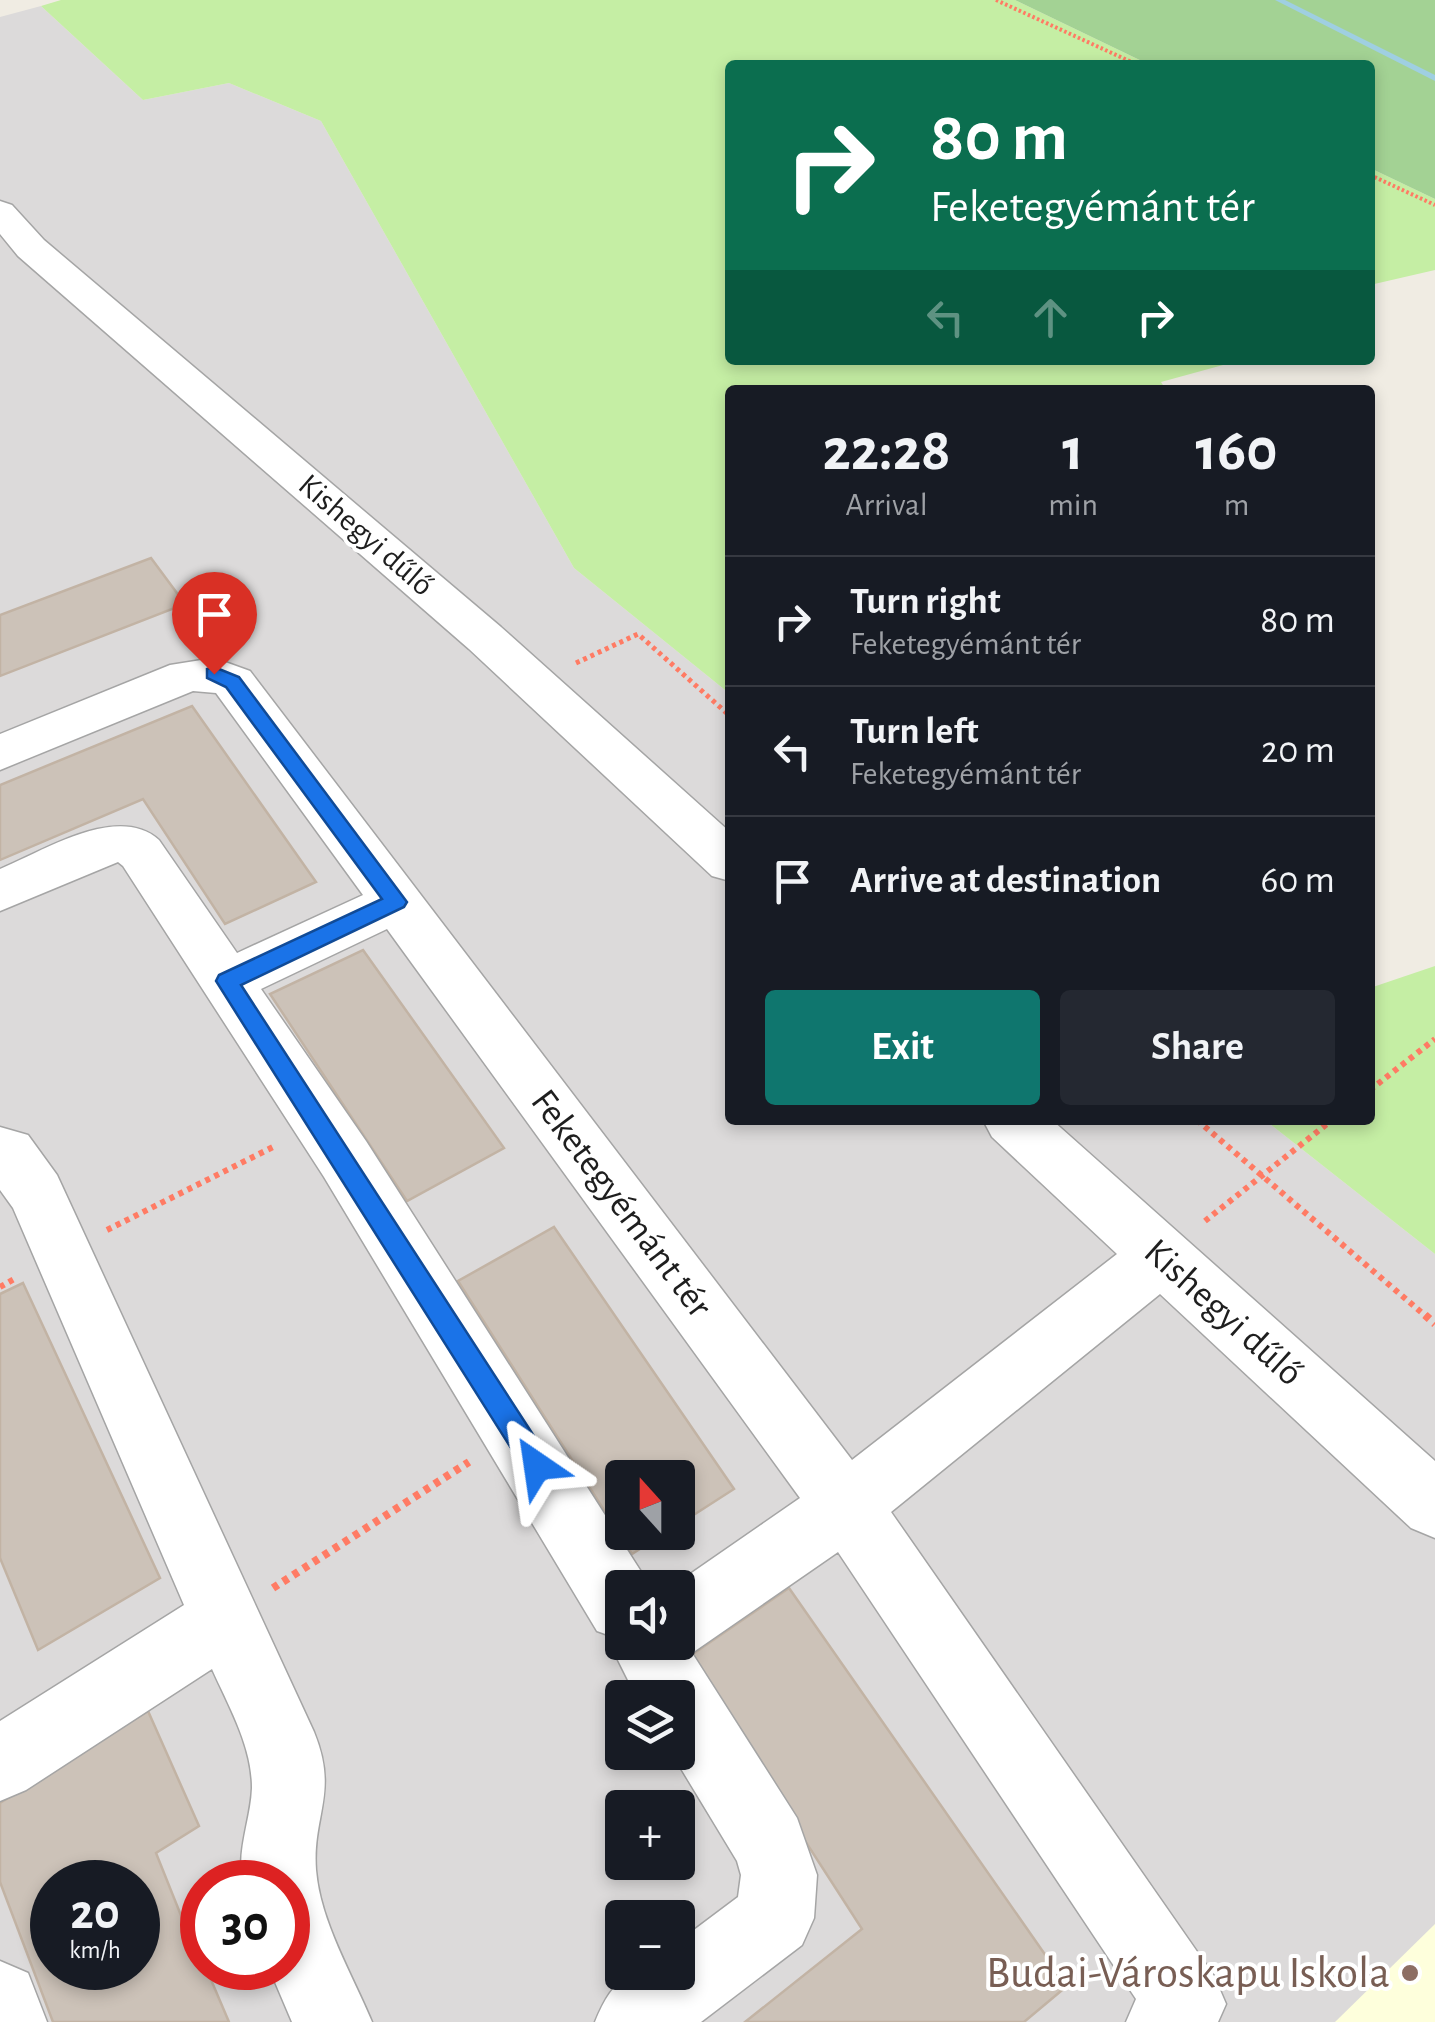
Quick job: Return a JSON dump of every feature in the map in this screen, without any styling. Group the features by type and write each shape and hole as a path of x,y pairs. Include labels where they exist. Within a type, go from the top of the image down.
{"street":[{"name":"Kishegyi dűlő","path":"0,212 31,248 534,682 725,857"},
{"name":"Feketegyémánt tér","path":"0,754 186,676 214,674 232,682 846,1506 1186,2004 1166,2022"},
{"path":"0,891 113,843 130,843 149,864 320,1122 607,1570"},
{"path":"227,981 396,902"},
{"name":"Kishegyi dűlő","path":"1017,1125 1435,1505"},
{"path":"0,1152 7,1152 36,1192 288,1758 290,1793 280,1860"},
{"path":"695,1602 846,1506 1161,1256"},
{"path":"0,1764 224,1620"},
{"path":"634,2022 775,1918 779,1875 770,1845 664,1660"},
{"path":"310,1972 332,2022"},
{"path":"0,2001 8,2022"}],"path":[{"path":"996,0 1127,60"},
{"path":"1375,177 1435,205"},
{"path":"534,682 638,634 725,712"},
{"path":"1375,1086 1435,1039"},
{"path":"0,1287 320,1122"},
{"path":"1203,1125 1435,1324"},
{"path":"1161,1256 1326,1125"},
{"path":"224,1620 516,1432"}],"shaded area":[{"path":"41,6 143,100 229,83 321,121 574,568 725,690 725,1125 1271,1125 1435,1254 1435,2022 0,2022 0,17"},
{"name":"Budai-Városkapu Iskola","path":"1435,1924 1435,2022 1335,2022"}],"green space":[{"path":"61,0 1015,0 1140,60 725,60 725,365 1223,365 1161,382 1163,385 725,385 725,690 574,568 321,121 229,83 143,100 41,6"},
{"path":"1015,0 1435,0 1435,199 1375,170 1375,60 1140,60"},
{"path":"1375,170 1435,199 1435,270 1375,284"},
{"path":"1435,966 1435,1254 1271,1125 1375,1125 1375,986"}],"building":[{"path":"151,558 185,604 0,676 0,615"},
{"path":"192,706 316,882 225,924 143,799 0,860 0,785"},
{"path":"363,950 504,1148 407,1201 270,994"},
{"path":"554,1227 734,1489 695,1514 695,1460 605,1460 605,1512 458,1281"},
{"path":"23,1283 160,1578 38,1650 0,1558 0,1294"},
{"path":"789,1588 1067,1986 1024,2022 745,2022 862,1929 688,1660 695,1660 695,1653"},
{"path":"148,1711 199,1826 156,1853 159,1860 30,1860 30,1961 0,1882 0,1803"},
{"path":"160,1863 180,1913 180,1990 215,1990 229,2022 53,2022 41,1990 160,1990"}],"waterway":[{"path":"1279,0 1435,78"}],"place":[{"name":"Budai-Városkapu Iskola","path":"1410,1973"}],"route":[{"path":"214,674 232,682 396,902 227,981 537,1466"}]}
